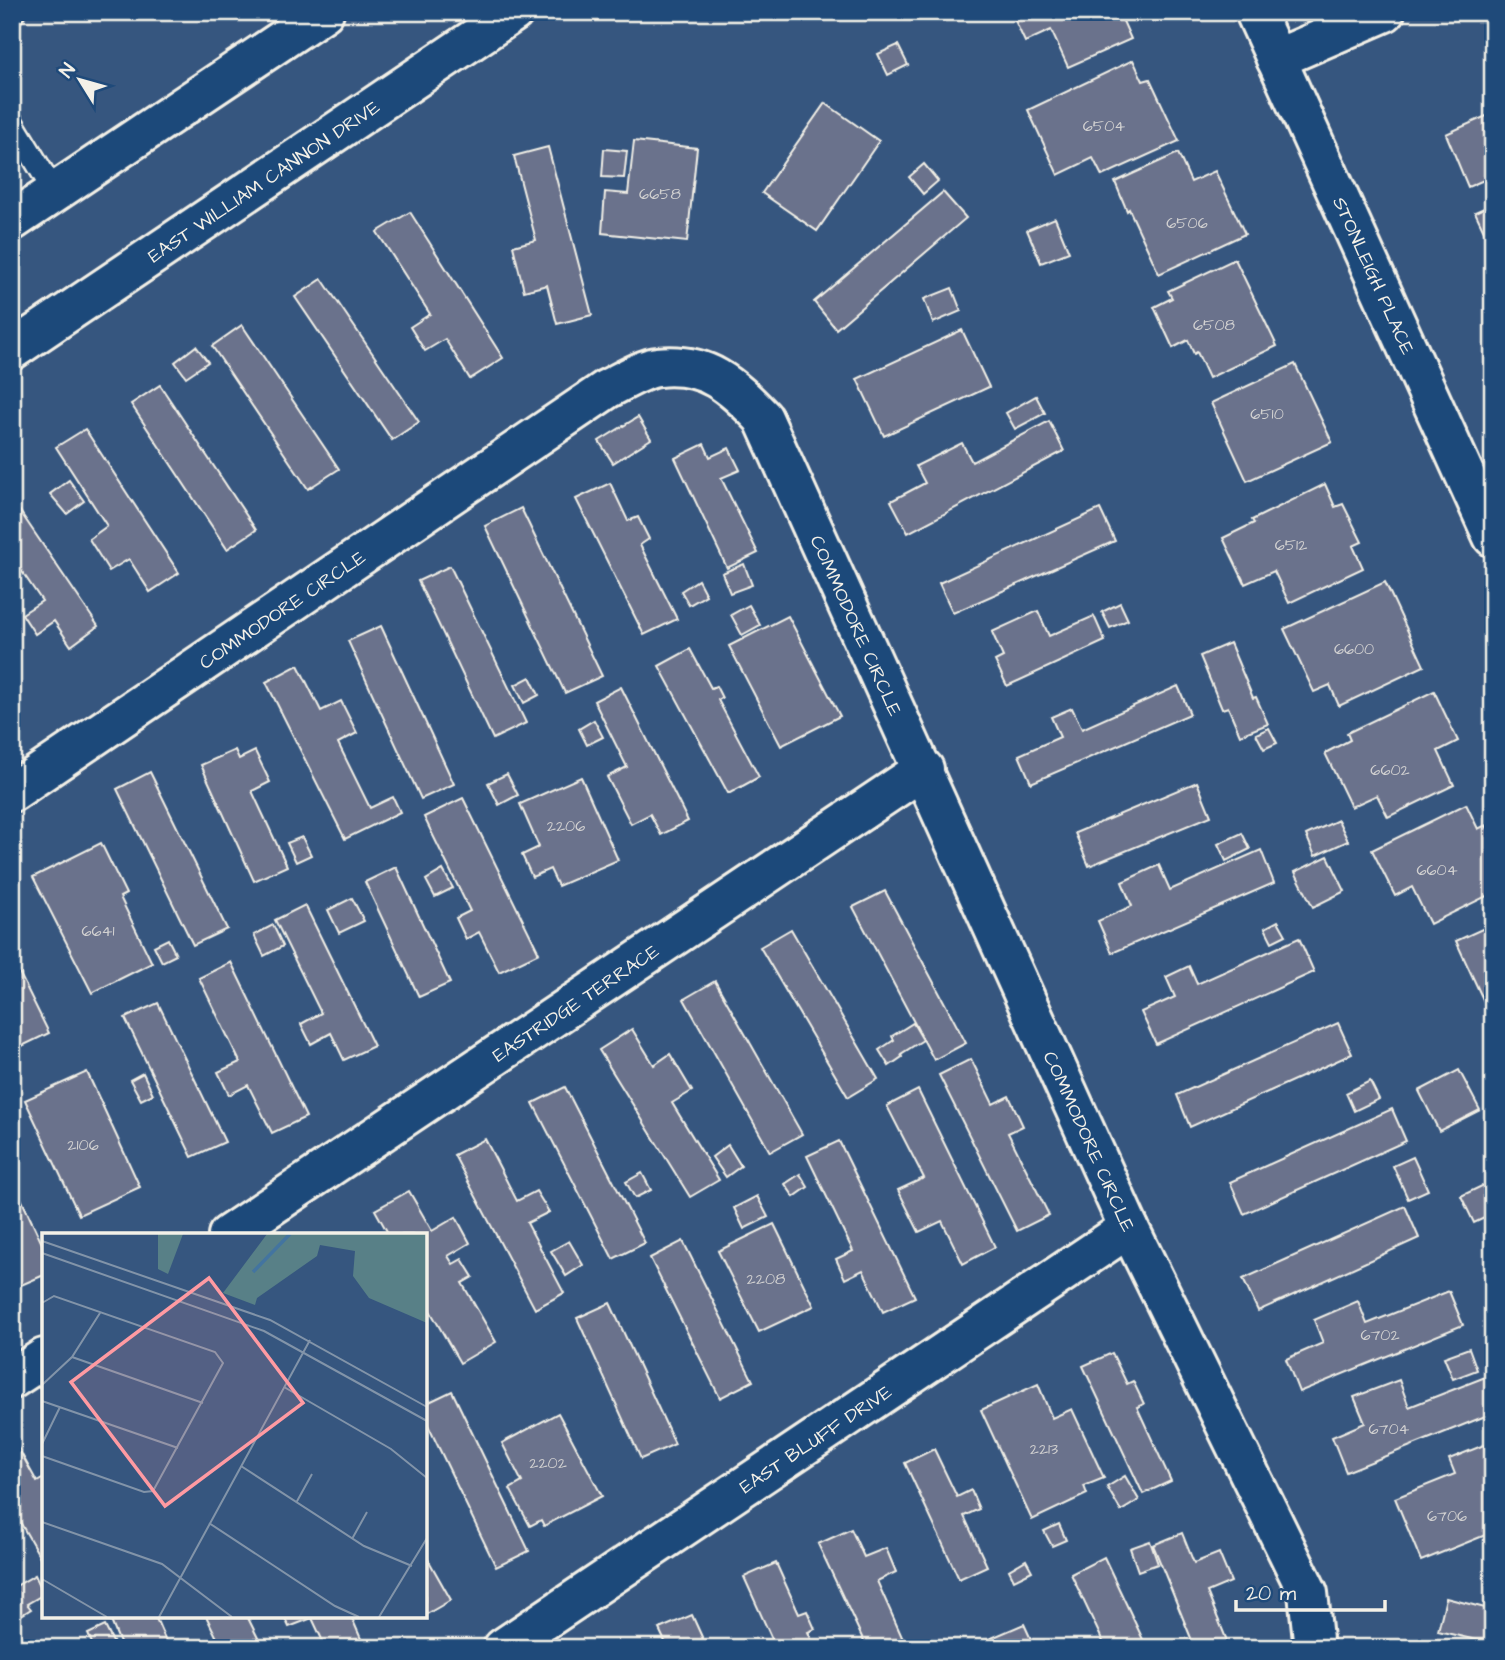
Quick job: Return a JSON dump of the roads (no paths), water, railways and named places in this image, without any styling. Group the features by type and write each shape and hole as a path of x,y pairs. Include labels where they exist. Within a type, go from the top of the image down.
{"street":[{"path":"12,221 324,12"},
{"name":"EAST WILLIAM CANNON DRIVE","path":"12,350 514,12"},
{"name":"STONLEIGH PLACE","path":"1255,12 1493,537"},
{"path":"1276,59 1385,12"},
{"name":"COMMODORE CIRCLE","path":"12,792 607,388 656,367 702,369 736,389 763,418 924,769 1129,1228 1308,1593 1314,1648"},
{"name":"EASTRIDGE TERRACE","path":"231,1233 924,769"},
{"name":"EAST BLUFF DRIVE","path":"503,1648 1129,1228"},
{"path":"12,1379 42,1359"}],"lane":[{"path":"12,122 55,193"}]}
